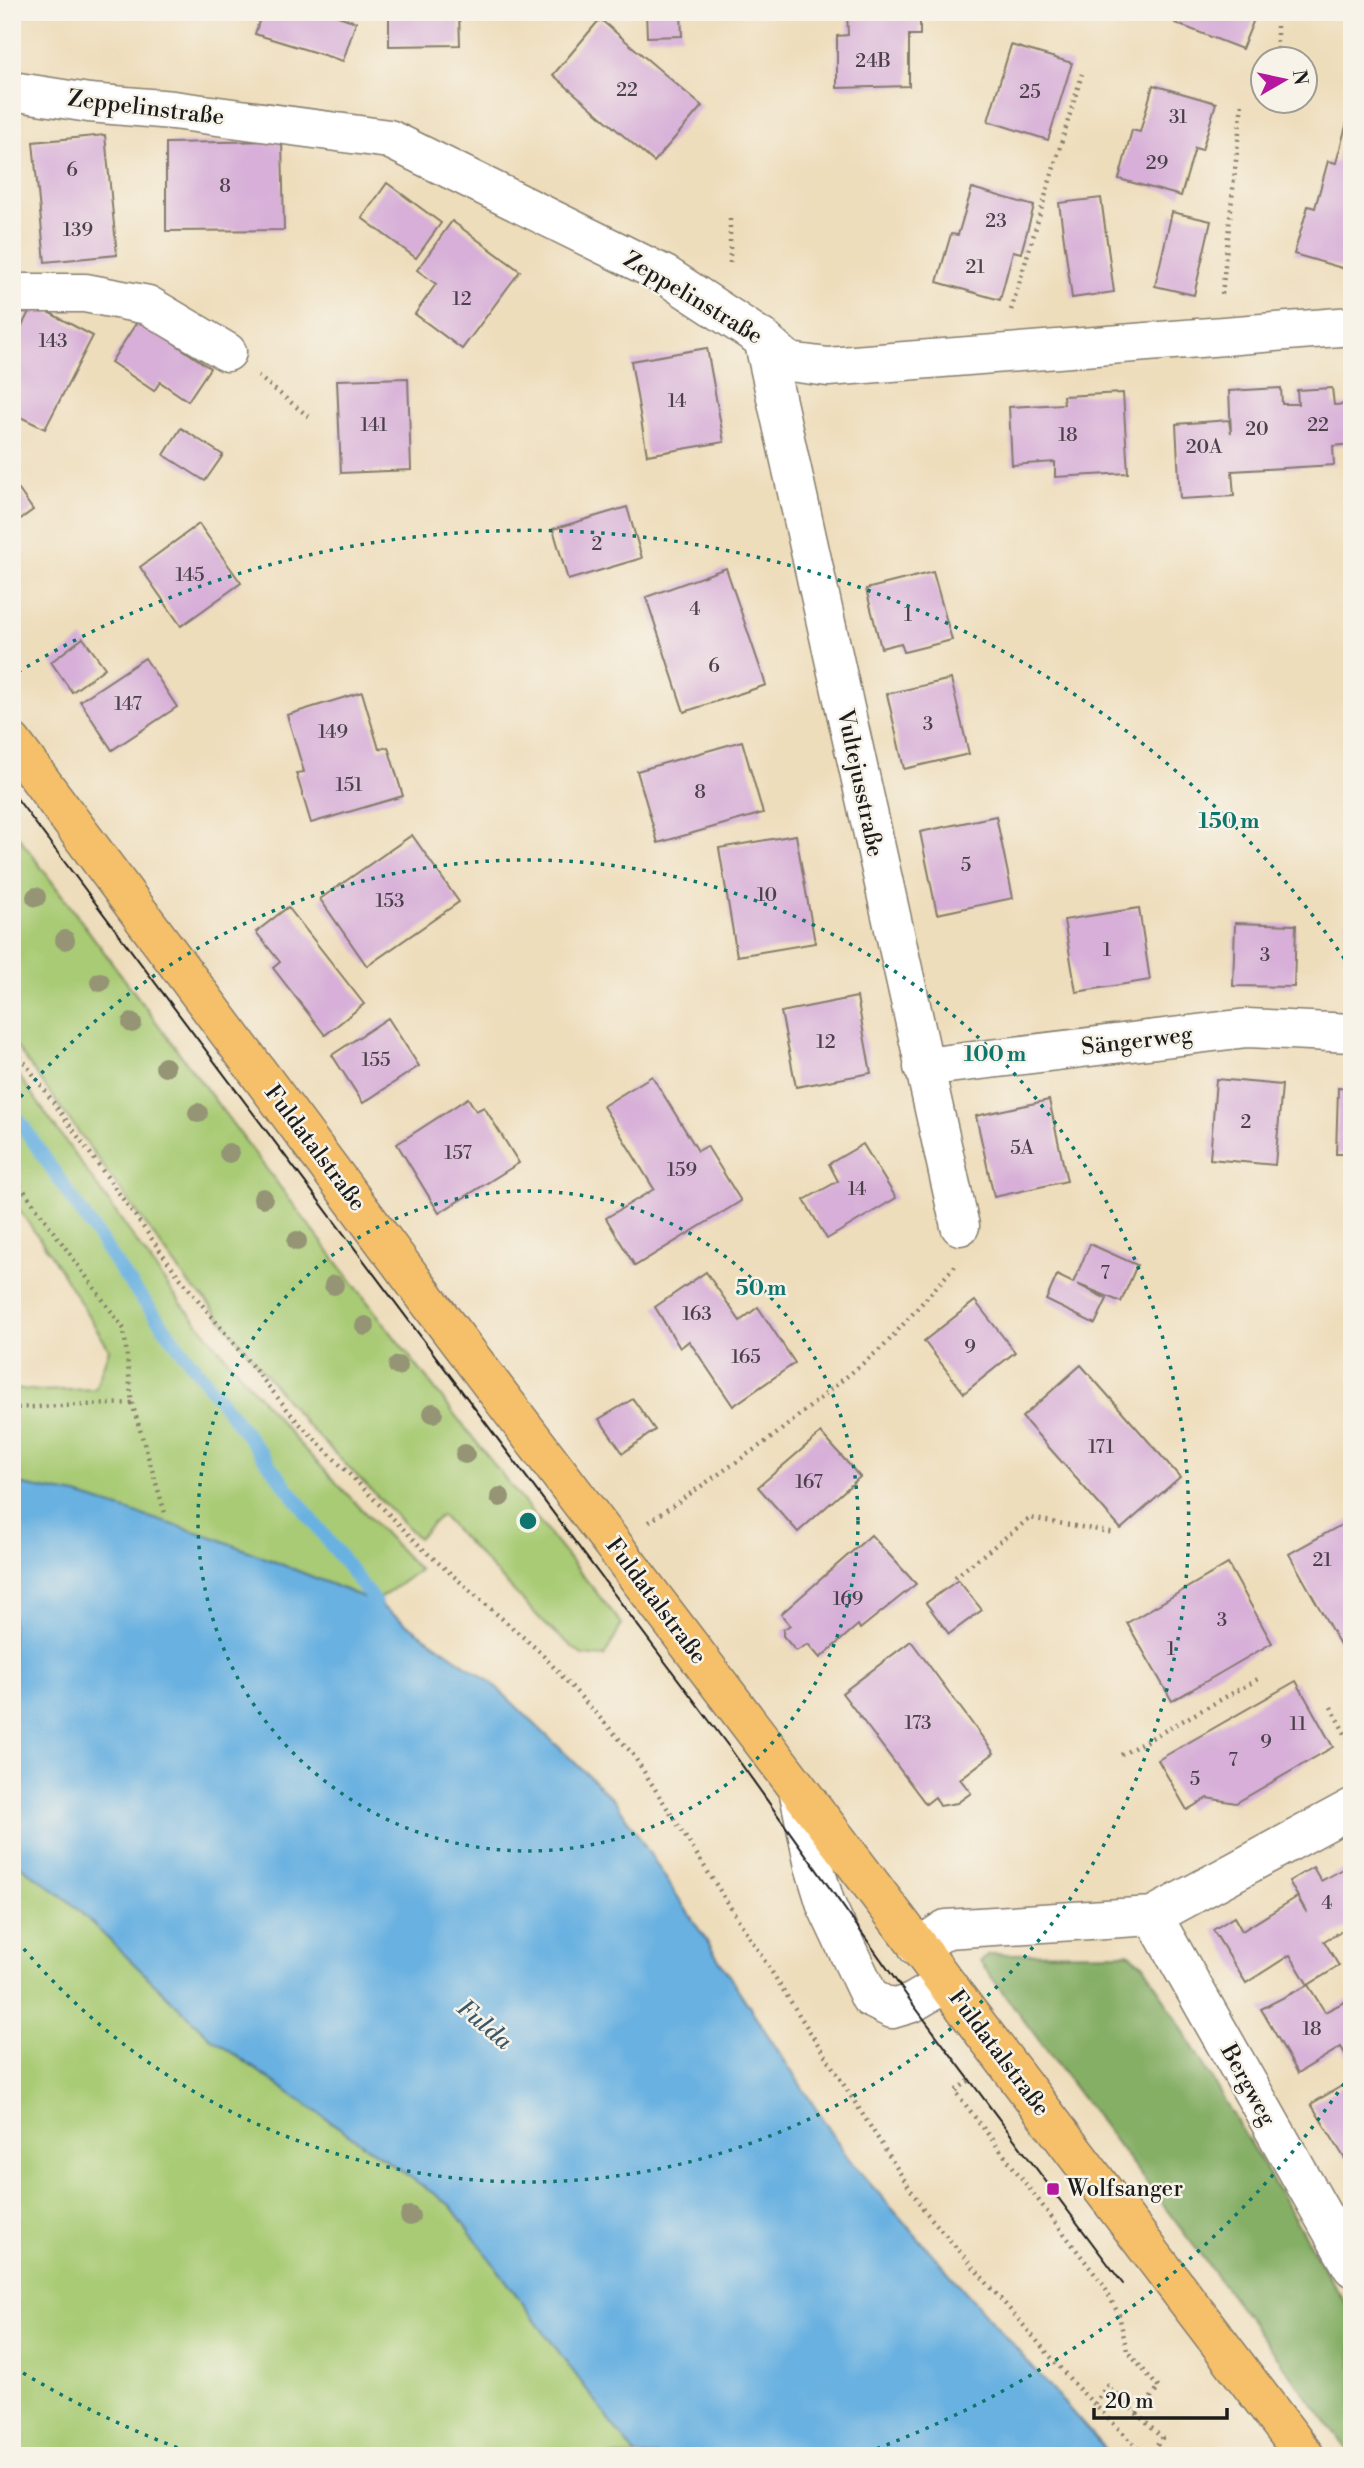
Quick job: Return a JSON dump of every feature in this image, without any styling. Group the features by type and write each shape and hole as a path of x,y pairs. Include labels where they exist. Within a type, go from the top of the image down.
{"main road":[{"name":"Fuldatalstraße","path":"12,742 444,1322 1304,2456"}],"street":[{"name":"Zeppelinstraße","path":"12,90 89,103 173,110 389,139 665,275 762,339 789,362 828,367 1352,326"},
{"path":"12,293 85,293 148,305 227,352"},
{"name":"Vultejusstraße","path":"762,339 960,1226"},
{"name":"Sängerweg","path":"923,1067 1247,1028 1352,1033"},
{"path":"798,1789 814,1866 826,1905 870,1998 892,2009 912,2003 946,1983"},
{"path":"918,1948 946,1929 1153,1916 1352,1808"},
{"name":"Bergweg","path":"1153,1916 1349,2255"}],"path":[{"path":"1277,12 1277,46"},
{"path":"998,354 1082,74"},
{"path":"1218,337 1242,103"},
{"path":"227,352 309,417"},
{"path":"12,1045 177,1274 296,1420 425,1551 540,1652 632,1753 923,2209 1075,2385 1147,2456 1162,2438 1107,2385 1095,2404"},
{"path":"12,1174 124,1329 132,1403 165,1513"},
{"path":"646,1524 774,1436 884,1346 954,1268 960,1226"},
{"path":"12,1408 132,1403"},
{"path":"955,1577 1030,1518 1115,1533"},
{"path":"1121,1755 1258,1679"},
{"path":"1331,1707 1352,1747"},
{"path":"1002,2056 955,2091 1104,2286 1119,2315 1127,2351 1159,2388 1137,2414"}],"green space":[{"path":"12,828 388,1329 622,1624 604,1657 582,1655 546,1625 441,1515 418,1538 305,1423 204,1298 192,1288 12,1041"},
{"path":"12,1066 175,1296 294,1438 419,1570 375,1602 241,1550 151,1519 106,1505 12,1483 12,1388 40,1391 95,1389 109,1349 49,1252 12,1200"},
{"path":"12,1859 70,1902 211,2038 450,2205 636,2456 12,2456"},
{"path":"1129,1953 1144,1965 1352,2315 1352,2456 980,1962 989,1954"}],"water":[{"name":"Fulda","path":"12,1483 77,1495 216,1538 375,1602 492,1683 616,1802 850,2161 1111,2456 636,2456 450,2205 211,2038 70,1902 12,1859"}],"building":[{"path":"262,12 326,12 356,22 343,61 255,34"},
{"path":"389,12 459,12 460,45 389,46"},
{"path":"646,12 681,12 682,36 647,37"},
{"path":"847,12 920,12 920,35 909,35 909,86 837,88 837,36 848,35"},
{"path":"1179,12 1257,12 1242,49 1175,23"},
{"path":"600,19 702,106 654,162 553,75"},
{"path":"1011,45 1072,63 1048,140 988,121"},
{"path":"1153,85 1216,103 1202,150 1195,148 1181,196 1119,179 1132,130 1140,132"},
{"path":"1349,115 1352,116 1352,271 1294,254 1308,206 1315,208 1328,161 1336,163"},
{"path":"105,135 117,255 45,262 33,142"},
{"path":"282,141 284,230 166,231 166,143"},
{"path":"387,183 441,223 416,258 362,218"},
{"path":"972,188 1034,206 1021,253 1013,251 1000,300 937,282 951,234 958,235"},
{"path":"1101,198 1114,292 1072,298 1059,203"},
{"path":"1172,212 1211,221 1194,295 1155,286"},
{"path":"452,221 520,271 462,349 415,314 436,284 417,270"},
{"path":"33,304 93,336 45,429 12,413 12,345"},
{"path":"139,319 210,368 188,401 160,382 154,391 111,362"},
{"path":"707,348 724,442 647,455 631,361"},
{"path":"408,378 411,470 341,473 337,380"},
{"path":"1281,388 1282,404 1298,404 1297,390 1332,388 1334,405 1352,404 1352,444 1333,446 1334,465 1232,471 1234,496 1180,499 1176,424 1229,420 1231,433 1229,391"},
{"path":"1123,393 1128,473 1055,477 1055,462 1012,465 1009,407 1064,404 1063,396"},
{"path":"181,428 223,455 205,481 164,455"},
{"path":"12,480 33,510 12,525"},
{"path":"627,507 642,558 568,580 553,529"},
{"path":"199,524 241,583 181,626 140,567"},
{"path":"726,568 766,685 684,712 646,597"},
{"path":"933,572 952,640 904,652 901,643 881,648 866,589"},
{"path":"83,638 105,668 72,692 51,662"},
{"path":"145,658 177,707 112,750 80,701"},
{"path":"951,679 969,754 904,769 887,694"},
{"path":"362,692 379,749 388,747 403,796 311,823 296,773 304,772 287,715"},
{"path":"742,741 763,813 658,843 637,771"},
{"path":"996,816 1013,898 937,914 920,832"},
{"path":"412,835 459,902 367,966 320,899"},
{"path":"796,835 815,943 737,956 719,848"},
{"path":"288,907 364,1004 325,1035 273,968 280,962 256,932"},
{"path":"1139,908 1150,980 1076,992 1064,920"},
{"path":"1347,917 1352,917 1352,990 1345,990"},
{"path":"1235,923 1296,925 1294,987 1233,986"},
{"path":"857,997 871,1073 796,1087 781,1012"},
{"path":"388,1018 419,1066 363,1103 332,1055"},
{"path":"652,1076 698,1151 707,1146 741,1201 635,1266 606,1218 654,1189 603,1106"},
{"path":"1216,1079 1282,1085 1275,1165 1210,1159"},
{"path":"1338,1088 1352,1089 1352,1154 1336,1154"},
{"path":"468,1098 476,1111 484,1107 519,1163 439,1213 397,1144"},
{"path":"1049,1100 1067,1181 994,1197 976,1116"},
{"path":"863,1144 896,1198 827,1239 804,1200 838,1181 829,1164"},
{"path":"1090,1244 1137,1265 1121,1302 1077,1284 1107,1299 1095,1324 1046,1300 1057,1275 1073,1283"},
{"path":"706,1272 740,1321 758,1307 795,1363 733,1406 689,1341 680,1348 655,1307"},
{"path":"975,1301 1015,1352 964,1393 924,1341"},
{"path":"1081,1365 1180,1477 1121,1529 1022,1417"},
{"path":"633,1399 655,1430 623,1453 599,1419"},
{"path":"821,1433 860,1477 798,1532 758,1487"},
{"path":"1352,1519 1352,1666 1289,1554"},
{"path":"871,1535 916,1584 860,1629 858,1625 820,1658 808,1644 796,1651 783,1636 783,1630 790,1625 781,1614"},
{"path":"1228,1564 1272,1643 1172,1701 1127,1623"},
{"path":"958,1580 982,1610 949,1634 926,1603"},
{"path":"911,1641 994,1753 960,1779 971,1793 957,1803 940,1806 935,1797 926,1804 842,1693"},
{"path":"1296,1681 1333,1747 1236,1803 1207,1798 1187,1810 1158,1760"},
{"path":"1352,1864 1352,1925 1324,1941 1339,1966 1308,1985 1290,1955 1246,1983 1213,1930 1234,1917 1242,1931 1297,1897 1307,1913 1289,1881 1313,1867 1321,1881"},
{"path":"1308,1985 1325,2012 1352,1998 1352,2066 1341,2047 1298,2073 1261,2009"},
{"path":"1352,2080 1352,2155 1345,2159 1311,2104"}],"waterway":[{"path":"12,1110 127,1279 375,1602"}],"tram line":[{"path":"12,792 729,1747 912,2003 1123,2284"}],"place":[{"name":"Wolfsanger","path":"1053,2189"}]}
